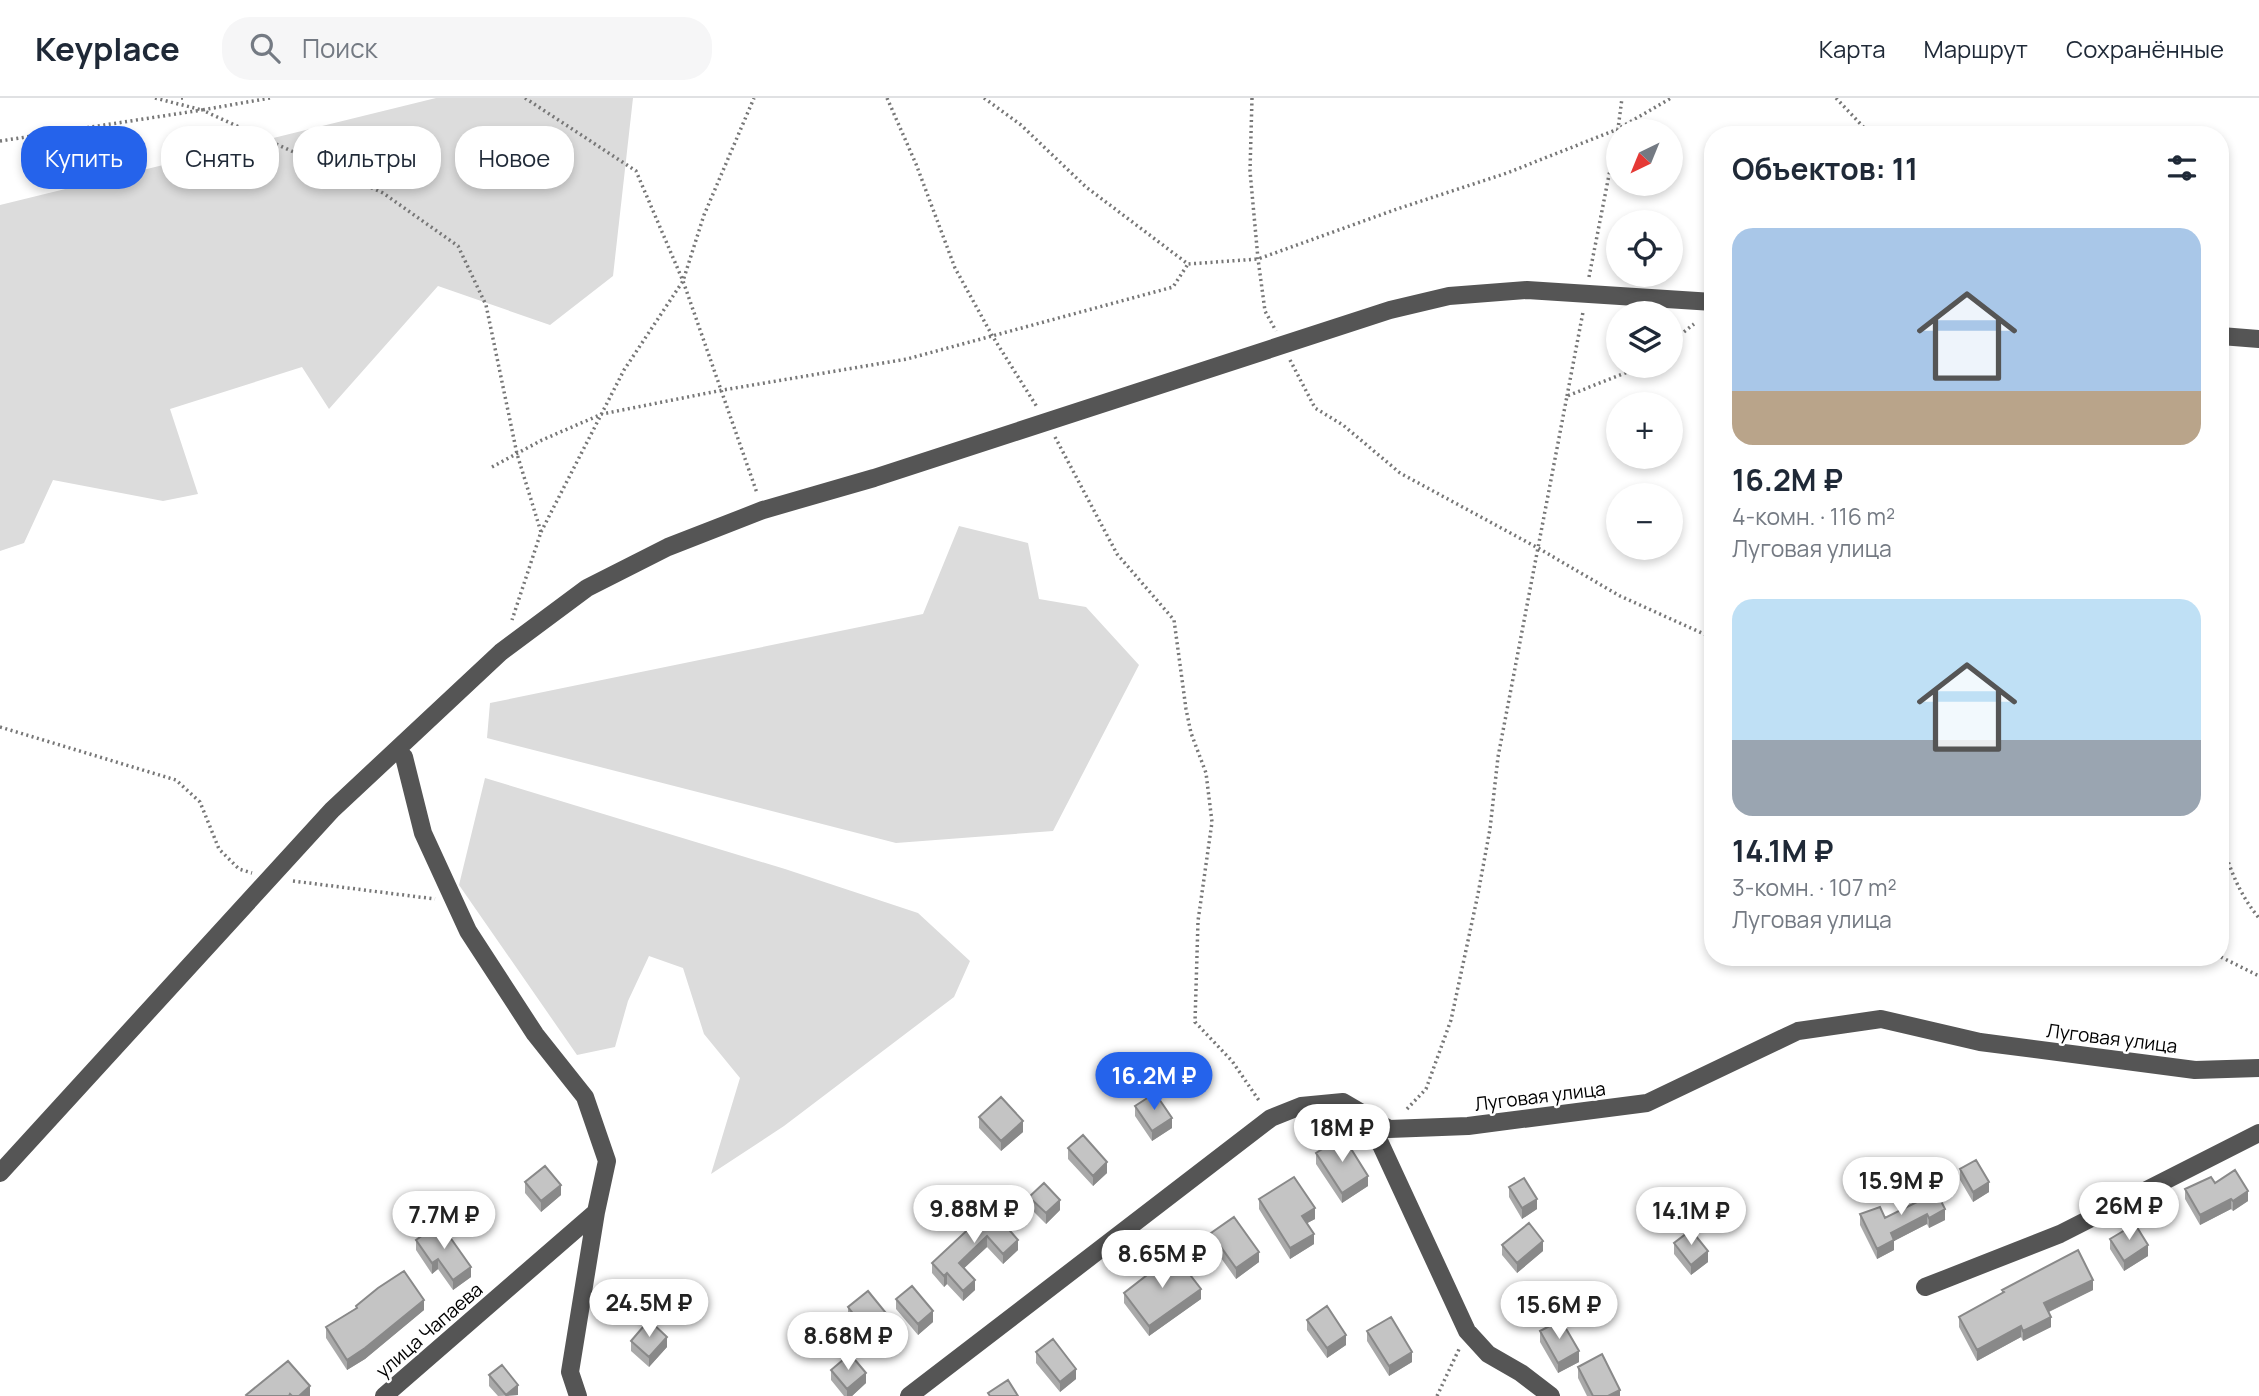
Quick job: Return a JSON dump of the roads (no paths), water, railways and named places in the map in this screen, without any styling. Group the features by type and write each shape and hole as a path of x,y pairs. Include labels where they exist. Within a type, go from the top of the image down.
{"street":[{"path":"0,1173 332,810 501,652 587,588 668,547 763,510 874,478 1390,310 1449,296 1527,290 1704,301"},
{"path":"2229,337 2259,339"},
{"path":"396,751 404,757 423,833 468,931 535,1034 585,1097 607,1161 570,1372 578,1396"},
{"name":"Луговая улица","path":"1368,1117 1388,1129 1468,1126 1647,1103 1798,1031 1881,1019 1980,1042 2194,1070 2259,1068"},
{"path":"909,1396 1271,1118 1301,1106 1343,1102 1368,1117 1467,1331 1488,1354 1521,1373 1550,1396"},
{"path":"1925,1287 2060,1234 2259,1133"},
{"name":"улица Чапаева","path":"384,1396 596,1212"}]}
